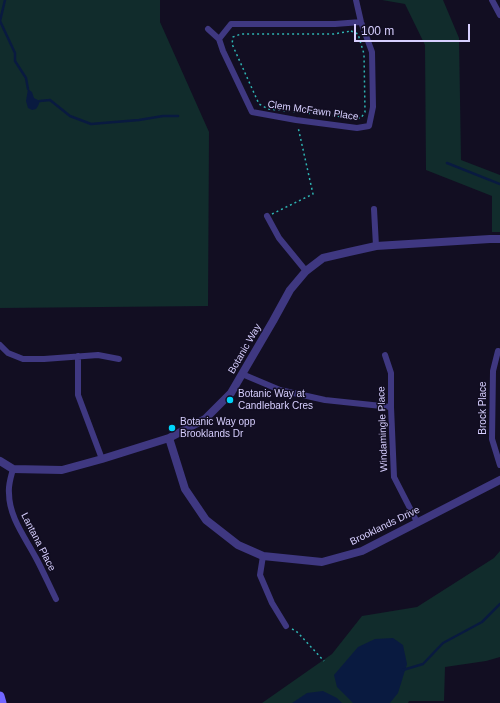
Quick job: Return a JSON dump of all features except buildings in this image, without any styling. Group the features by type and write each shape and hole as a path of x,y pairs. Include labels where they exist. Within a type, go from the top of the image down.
{"main road":[{"path":"0,696 2,703"}],"street":[{"name":"Clem McFawn Place","path":"208,29 219,39 252,112 296,120 357,128 369,126 373,107 372,52 360,22 356,0"},
{"path":"492,0 500,15"},
{"path":"219,39 231,24 335,24 360,22"},
{"path":"374,209 376,246"},
{"path":"267,216 279,238 306,271"},
{"name":"Botanic Way","path":"13,469 62,470 169,438 205,419 230,393 290,290 306,271 323,258 376,246 500,239"},
{"path":"0,345 8,353 23,359 98,355 119,359"},
{"name":"Brock Place","path":"498,350 493,371 492,439 500,465"},
{"name":"Windamingle Place","path":"385,355 391,373 394,477 417,522"},
{"path":"78,356 78,395 102,459"},
{"path":"242,374 280,390 325,400 391,407"},
{"name":"Brooklands Drive","path":"169,438 185,489 206,520 238,545 263,556 322,562 362,551 500,480"},
{"path":"0,461 13,469"},
{"name":"Lantana Place","path":"13,469 9,493 15,521 56,599"},
{"path":"263,556 260,575 272,603 286,626"}],"path":[{"path":"351,31 358,34 364,54 365,112 361,118 268,109 259,104 232,44 233,37 241,34 334,34 351,31"},
{"path":"267,216 313,194 299,134"},
{"path":"296,631 324,661"}],"green space":[{"path":"0,0 160,0 160,22 209,132 208,306 0,308"},
{"path":"382,0 443,0 459,38 461,160 500,175 500,232 492,232 492,196 426,170 425,45 405,4"},
{"path":"500,551 500,657 486,661 445,667 444,701 409,701 408,703 262,703 332,654 362,616 417,607 494,558"}],"water":[{"path":"28,89 32,92 34,98 40,101 36,109 32,110 28,108 26,101"},
{"path":"393,638 403,645 407,664 398,693 390,703 353,703 337,687 334,675 358,647 375,639"},
{"path":"323,691 337,698 342,703 292,703 307,693"}],"waterway":[{"path":"5,0 0,21 15,53 15,61 26,78 28,89"},
{"path":"40,101 50,100 70,116 91,124 139,120 163,116 178,116"},
{"path":"447,163 500,184"},
{"path":"403,670 423,664 443,643 482,622 500,604"}],"place":[{"name":"Botanic Way at Candlebark Cres","path":"230,400"},
{"name":"Botanic Way opp Brooklands Dr","path":"172,428"}]}
